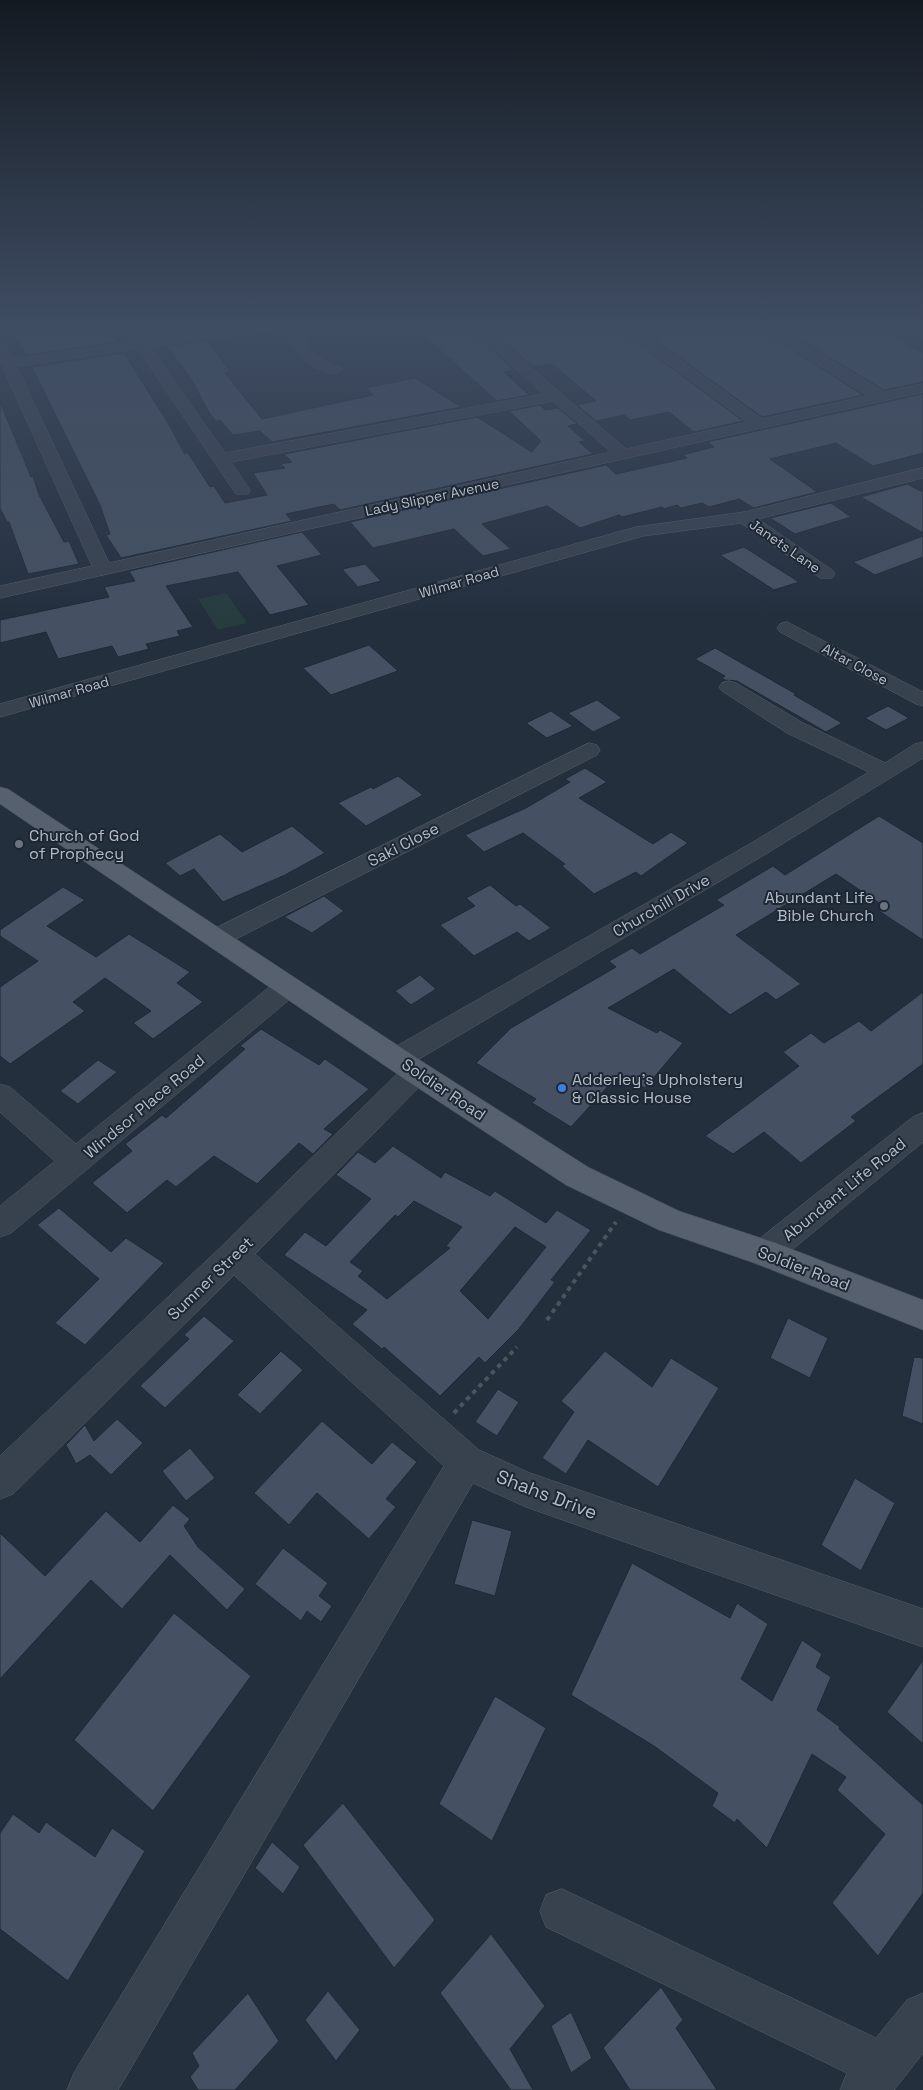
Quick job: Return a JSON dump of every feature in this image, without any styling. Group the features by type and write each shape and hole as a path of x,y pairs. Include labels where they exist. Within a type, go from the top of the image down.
{"main road":[{"name":"Soldier Road","path":"2,797 218,938 287,987 577,1176 670,1220 765,1252 923,1315"}],"street":[{"path":"35,422 103,570"},
{"path":"194,422 242,490"},
{"path":"220,459 420,422"},
{"path":"585,422 624,455"},
{"path":"757,422 760,424"},
{"name":"Lady Slipper Avenue","path":"4,592 771,422"},
{"name":"Wilmar Road","path":"0,711 642,531 744,517 923,473"},
{"name":"Janets Lane","path":"744,517 826,574"},
{"path":"0,571 4,592"},
{"name":"Altar Close","path":"787,628 923,700"},
{"path":"729,687 795,728 886,772"},
{"name":"Churchill Drive","path":"407,1065 923,749"},
{"name":"Saki Close","path":"218,938 589,750"},
{"name":"Windsor Place Road","path":"0,1224 287,987"},
{"name":"Sumner Street","path":"0,1481 234,1255 407,1065"},
{"path":"0,1095 76,1162"},
{"name":"Abundant Life Road","path":"765,1252 923,1125"},
{"name":"Shahs Drive","path":"234,1255 466,1462 526,1489 923,1628"},
{"path":"91,2090 466,1462"},
{"path":"562,1911 873,2078 923,2016"}],"path":[{"path":"547,1320 630,1201"},
{"path":"434,1433 517,1347"}],"green space":[{"path":"226,593 247,623 218,630 198,599"}],"building":[{"path":"0,422 8,422 31,477 33,476 39,495 64,542 69,541 79,564 28,574 9,522 7,522 0,508"},
{"path":"59,422 167,422 184,453 188,453 210,487 214,486 225,503 267,495 253,473 285,468 281,464 292,462 284,454 453,422 484,422 532,452 541,441 520,422 574,422 577,424 568,426 585,441 579,442 593,454 340,510 334,504 286,514 292,521 121,558 106,535 110,534 100,505"},
{"path":"221,422 383,422 272,442 260,431 233,435"},
{"path":"681,422 741,422 694,432"},
{"path":"799,422 923,422 923,453 873,466 836,443 770,459 817,492 754,508 739,499 709,507 702,503 681,508 677,505 664,509 662,507 622,517 619,515 580,528 547,506 482,524 511,549 483,556 454,529 373,548 350,522 606,465 616,474 687,458 682,455 714,447 707,442"},
{"path":"907,484 923,492 923,533 861,497"},
{"path":"831,503 851,517 795,534 770,518"},
{"path":"302,532 322,555 277,566 309,605 270,615 238,572 166,586 193,627 177,631 180,636 146,644 149,649 118,657 112,646 58,659 46,632 0,643 0,620 109,597 104,587 135,581 129,571"},
{"path":"923,536 923,557 875,575 853,562"},
{"path":"744,547 799,582 774,590 720,555"},
{"path":"365,564 381,581 358,587 342,569"},
{"path":"369,645 398,671 331,695 303,668"},
{"path":"715,648 796,694 794,695 842,723 826,732 737,681 725,680 722,678 725,676 695,659"},
{"path":"597,700 622,718 593,732 568,713"},
{"path":"888,706 909,718 886,730 865,718"},
{"path":"551,711 573,726 547,738 526,723"},
{"path":"585,768 607,782 579,798 653,844 671,832 688,843 641,876 636,872 594,894 562,866 565,864 523,833 484,852 465,835 526,808 570,782 565,779"},
{"path":"398,776 423,795 366,826 338,803 371,787 373,789"},
{"path":"879,816 923,843 923,940 879,911 885,907 836,874 736,935 801,984 776,1000 766,992 730,1015 674,969 608,1008 657,1033 660,1030 683,1043 645,1088 619,1074 571,1127 532,1103 536,1099 476,1063 511,1028 616,967 609,961 632,948 640,954 724,905 716,900 773,866 785,875"},
{"path":"292,826 325,853 285,875 223,902 194,869 180,876 165,863 220,834 242,852"},
{"path":"490,885 516,906 520,904 551,928 529,941 517,932 474,956 440,925 475,906 466,898"},
{"path":"63,887 85,900 47,926 96,957 129,934 190,972 177,983 203,1002 153,1039 133,1023 151,1011 105,978 73,1002 85,1011 10,1064 0,1056 0,987 38,961 0,936 0,930"},
{"path":"324,896 344,911 312,933 284,917"},
{"path":"420,975 436,989 411,1005 395,991"},
{"path":"923,992 923,1064 851,1117 856,1121 801,1163 764,1132 733,1154 705,1136 799,1066 783,1052 811,1033 824,1043 859,1021 871,1031"},
{"path":"261,1029 319,1065 325,1059 369,1089 324,1129 333,1134 313,1154 299,1143 257,1184 214,1156 176,1187 167,1180 127,1213 92,1183 132,1151 125,1144 162,1115 166,1118 245,1049 240,1046"},
{"path":"98,1060 117,1072 78,1104 60,1091"},
{"path":"393,1146 441,1178 445,1172 490,1196 495,1191 546,1223 557,1210 591,1230 551,1280 555,1282 518,1330 485,1363 479,1357 440,1396 384,1347 382,1349 352,1324 367,1310 284,1255 305,1232 326,1246 371,1199 336,1175 358,1152 375,1163","holes":["414,1201 462,1227 446,1246 450,1248 387,1299 358,1276 363,1271 350,1262 395,1215 398,1217","515,1227 546,1247 488,1319 460,1291"]},
{"path":"59,1208 111,1252 126,1238 164,1263 85,1345 55,1323 99,1279 37,1225"},
{"path":"204,1316 234,1341 165,1408 140,1386 189,1339 184,1335"},
{"path":"788,1318 828,1338 810,1378 770,1358"},
{"path":"281,1351 303,1370 260,1414 237,1395"},
{"path":"605,1351 652,1387 671,1358 719,1388 658,1487 588,1440 566,1474 542,1458 574,1412 561,1401"},
{"path":"914,1357 923,1358 923,1424 902,1416"},
{"path":"498,1389 519,1402 497,1436 475,1422"},
{"path":"117,1419 143,1443 111,1475 90,1455 76,1464 66,1445 85,1425 94,1441"},
{"path":"322,1421 372,1464 392,1442 417,1462 386,1499 396,1507 369,1539 317,1493 289,1525 254,1493"},
{"path":"190,1448 215,1478 186,1501 162,1471"},
{"path":"855,1478 895,1503 861,1571 821,1545"},
{"path":"173,1505 190,1519 184,1526 198,1547 245,1589 227,1610 170,1555 122,1609 91,1580 0,1679 0,1533 45,1576 106,1511 140,1542"},
{"path":"472,1520 512,1531 495,1596 454,1584"},
{"path":"283,1548 328,1583 319,1596 332,1606 321,1622 307,1611 301,1621 255,1584"},
{"path":"632,1563 730,1618 737,1603 768,1624 741,1679 772,1701 802,1640 822,1654 816,1667 831,1677 817,1710 840,1727 839,1729 923,1805 923,1893 878,1956 832,1903 885,1834 837,1790 846,1777 812,1754 767,1848 737,1819 735,1823 712,1806 718,1793 654,1746 571,1695"},
{"path":"174,1613 251,1676 153,1811 74,1740"},
{"path":"923,1660 923,1744 887,1712"},
{"path":"495,1696 546,1728 492,1841 439,1804"},
{"path":"343,1803 435,1920 394,1968 303,1845"},
{"path":"13,1814 39,1833 46,1822 95,1857 112,1828 145,1851 68,1981 0,1929 0,1833"},
{"path":"272,1842 300,1867 283,1894 255,1868"},
{"path":"491,1934 545,2006 510,2049 533,2090 511,2090 440,1993"},
{"path":"661,1987 683,2020 676,2028 717,2090 630,2090 603,2048"},
{"path":"328,1991 360,2030 336,2061 305,2020"},
{"path":"248,1993 279,2041 235,2090 198,2090 190,2077 199,2066 192,2053"},
{"path":"571,2012 592,2058 571,2073 551,2026"}],"place":[{"name":"Church of God of Prophecy","path":"19,844"},
{"name":"Abundant Life Bible Church","path":"884,906"},
{"name":"Adderley's Upholstery & Classic House","path":"562,1088"}]}
